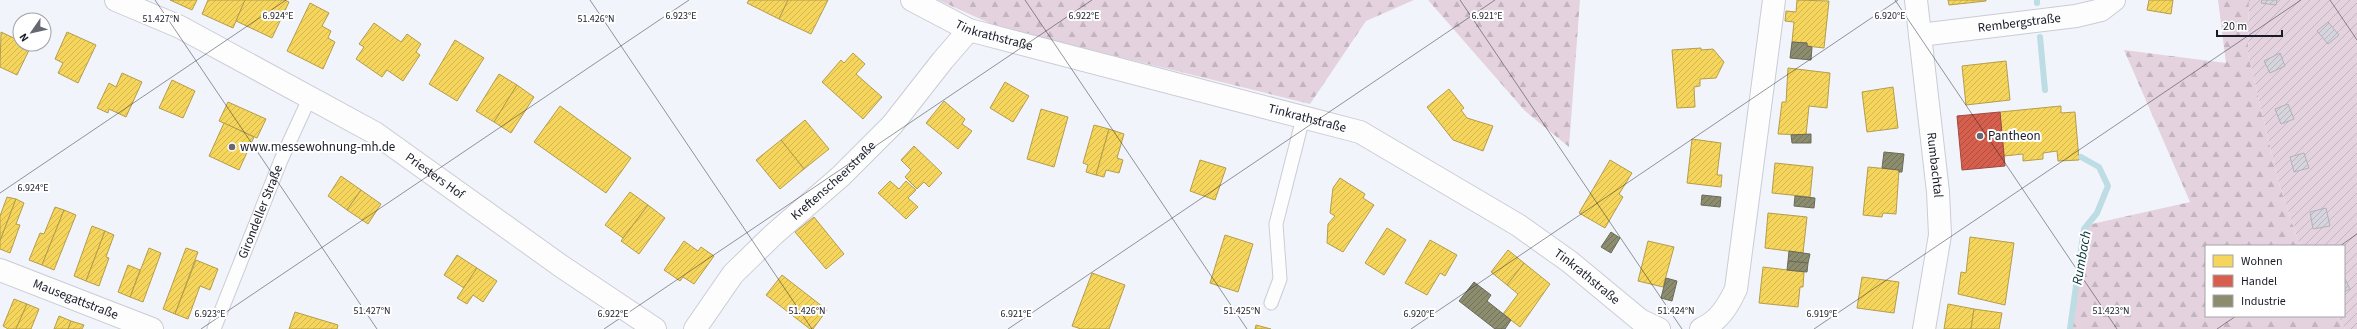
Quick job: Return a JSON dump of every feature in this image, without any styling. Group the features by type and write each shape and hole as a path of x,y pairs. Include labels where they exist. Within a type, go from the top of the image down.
{"street":[{"name":"Priesters Hof","path":"116,0 180,26 375,133 561,266 655,329"},
{"name":"Tinkrathstraße","path":"912,0 969,30 1360,132 1518,225 1570,262 1640,320 1659,329"},
{"path":"1700,329 1715,321 1723,312 1736,289 1774,0"},
{"name":"Rumbachtal","path":"1916,0 1938,192 1940,235 1924,329"},
{"name":"Rembergstraße","path":"1920,35 2076,16 2101,10 2114,0"},
{"name":"Kreftenscheerstraße","path":"695,329 733,274 773,235 841,176 892,125 943,60 969,30"},
{"name":"Mausegattstraße","path":"0,270 152,329"}],"lane":[{"name":"Girondeller Straße","path":"214,329 282,160 310,97"},
{"path":"1271,303 1280,279 1276,224 1303,118"}],"green space":[{"path":"938,0 1414,0 1366,21 1310,104 998,27"},
{"path":"1428,0 1580,0 1569,147 1525,111"},
{"path":"2218,0 2249,0 2248,54 2279,184 2300,245 2205,245 2205,317 2338,317 2345,329 2070,329 2083,226 2190,202 2124,50 2226,63"},
{"path":"2249,0 2357,0 2357,329 2345,329 2338,317 2345,317 2345,245 2300,245 2279,184 2248,54"}],"building: Wohnen":[{"path":"170,0 197,0 192,10"},
{"path":"208,0 245,0 233,28 202,14"},
{"path":"245,0 285,0 289,2 272,38 236,21"},
{"path":"749,0 788,0 779,19 747,3"},
{"path":"788,0 828,0 811,34 779,19"},
{"path":"1797,0 1829,1 1824,48 1807,46 1807,43 1792,42 1794,22 1785,21 1786,11 1796,12"},
{"path":"1948,0 1986,0 1986,1 1949,5"},
{"path":"2149,0 2173,0 2171,14 2147,10"},
{"path":"310,3 329,13 322,26 331,31 328,38 335,42 323,69 287,51"},
{"path":"374,23 401,42 407,34 421,44 416,52 420,55 403,81 387,70 382,77 356,59 364,47 359,44"},
{"path":"1,32 12,37 12,52 28,52 17,75 0,67"},
{"path":"67,32 96,45 78,83 58,73 63,63 55,59"},
{"path":"455,40 484,58 457,101 429,84"},
{"path":"1701,48 1701,50 1713,49 1724,62 1716,78 1700,79 1700,86 1694,87 1695,107 1677,108 1672,50"},
{"path":"853,53 865,64 856,74 882,97 863,119 822,82 841,60 844,63"},
{"path":"2006,61 2010,100 1966,105 1962,66"},
{"path":"1788,68 1830,73 1827,108 1809,106 1806,135 1778,134 1782,102 1786,102"},
{"path":"122,73 142,82 126,117 109,109 108,113 97,108 109,83 116,87"},
{"path":"499,74 517,85 494,122 476,111"},
{"path":"172,80 195,91 183,118 159,108"},
{"path":"1005,82 1029,96 1013,122 990,108"},
{"path":"517,85 534,97 511,133 494,122"},
{"path":"1893,87 1898,128 1867,132 1862,92"},
{"path":"1449,89 1464,108 1461,110 1467,118 1493,126 1483,151 1453,140 1427,107"},
{"path":"944,101 965,119 962,124 972,131 958,149 926,123"},
{"path":"228,102 266,119 257,138 219,121"},
{"path":"560,106 631,158 606,193 534,142"},
{"path":"2061,106 2061,113 2075,112 2079,160 2058,161 2057,151 2043,153 2043,159 2023,161 2023,154 2004,156 2000,112"},
{"path":"1041,109 1068,117 1054,167 1027,159"},
{"path":"805,120 829,149 804,169 781,140"},
{"name":"www.messewohnung-mh.de","path":"224,123 254,137 239,170 209,156"},
{"path":"1094,125 1109,129 1096,175 1086,172 1088,165 1083,163"},
{"path":"1109,129 1124,134 1117,158 1123,160 1119,173 1106,170 1104,177 1096,175"},
{"path":"1692,139 1721,143 1717,175 1722,175 1721,187 1687,183"},
{"path":"781,140 804,169 780,189 756,160"},
{"path":"914,146 942,173 929,187 924,182 917,189 905,177 911,170 901,160"},
{"path":"1200,160 1226,168 1215,200 1190,191"},
{"path":"1610,160 1632,173 1619,194 1623,197 1605,228 1579,213"},
{"path":"1775,163 1813,167 1810,197 1772,193"},
{"path":"1868,167 1899,170 1896,214 1883,213 1882,217 1863,215"},
{"path":"341,176 361,190 347,210 328,196"},
{"path":"1340,178 1365,194 1363,198 1374,205 1343,252 1327,243 1328,224 1335,216 1330,213 1333,188"},
{"path":"890,181 899,189 906,181 916,190 908,198 918,207 906,219 878,193"},
{"path":"361,190 381,204 368,224 347,210"},
{"path":"630,192 648,205 623,238 605,225"},
{"path":"7,197 16,199 0,241 0,216"},
{"path":"16,199 24,203 16,224 20,225 10,253 0,249 0,241"},
{"path":"648,205 665,218 639,254 621,241"},
{"path":"55,207 64,210 42,265 29,260 40,233 44,234"},
{"path":"64,210 76,215 54,270 42,265"},
{"path":"1768,213 1807,217 1803,253 1765,248"},
{"path":"814,217 844,254 826,269 795,232"},
{"path":"92,226 105,231 86,281 74,276"},
{"path":"1387,228 1406,240 1384,275 1365,263"},
{"path":"105,231 114,235 106,257 109,258 99,286 86,281"},
{"path":"1225,235 1253,244 1238,292 1210,283"},
{"path":"1970,237 2014,243 2005,305 1958,294 1961,272 1966,273"},
{"path":"1430,240 1457,255 1445,276 1440,273 1427,295 1405,283"},
{"path":"684,241 698,251 701,247 714,256 694,284 683,277 680,281 664,270"},
{"path":"1648,241 1674,247 1663,287 1638,281"},
{"path":"149,248 161,253 143,302 130,297"},
{"path":"186,248 198,252 175,314 163,309"},
{"path":"1508,250 1524,263 1507,285 1491,272"},
{"path":"457,255 477,268 464,288 444,275"},
{"path":"196,260 218,269 210,290 200,286 188,319 175,314"},
{"path":"1524,263 1550,284 1520,327 1503,314 1518,294 1507,285"},
{"path":"128,265 140,270 130,297 118,292"},
{"path":"1763,267 1804,272 1803,287 1800,287 1798,307 1759,303"},
{"path":"477,268 497,281 483,302 473,295 467,304 457,298"},
{"path":"1092,273 1125,285 1109,329 1081,329 1072,326"},
{"path":"782,275 827,310 813,329 810,329 766,295"},
{"path":"1862,277 1899,282 1894,313 1857,308"},
{"path":"14,299 27,304 16,329 8,329 3,326"},
{"path":"27,304 39,309 31,329 16,329"},
{"path":"1948,304 1974,309 1971,329 1944,329"},
{"path":"1974,309 2002,313 1999,329 1971,329"},
{"path":"295,312 338,325 337,329 289,329"},
{"path":"59,316 71,321 68,329 54,329"},
{"path":"71,321 84,325 82,329 68,329"},
{"path":"1256,325 1271,329 1255,329"}],"building: Handel":[{"name":"Pantheon","path":"2000,112 2005,166 1962,170 1957,116"}],"building: Industrie":[{"path":"1792,42 1807,43 1807,46 1812,47 1811,60 1790,58"},
{"path":"1811,134 1811,143 1792,143 1791,135"},
{"path":"1884,152 1904,154 1902,172 1899,172 1899,170 1882,168"},
{"path":"1702,195 1721,197 1720,207 1701,205"},
{"path":"1795,196 1815,198 1814,208 1794,206"},
{"path":"1611,232 1620,238 1611,253 1601,247"},
{"path":"1789,251 1810,254 1808,263 1788,261"},
{"path":"1788,261 1808,263 1807,272 1787,270"},
{"path":"1666,278 1677,281 1672,301 1661,298"},
{"path":"1474,282 1491,295 1487,301 1511,320 1505,329 1495,329 1459,301"}],"building: Sonstige":[{"path":"2262,0 2277,0 2276,5 2261,3"},
{"path":"2328,22 2339,35 2328,44 2317,31"},
{"path":"2280,53 2285,66 2270,73 2264,61"},
{"path":"2288,104 2294,119 2281,124 2275,109"},
{"path":"2304,153 2309,168 2294,172 2290,157"},
{"path":"2326,208 2330,226 2313,229 2310,212"},
{"path":"2345,279 2350,289 2345,292"}],"waterway":[{"name":"Rumbach","path":"2040,37 2045,90"},
{"name":"Rumbach","path":"2070,329 2084,229 2097,213 2108,186 2099,167 2081,157"}],"place":[{"name":"Pantheon","path":"1980,136"},
{"name":"www.messewohnung-mh.de","path":"232,147"}]}
